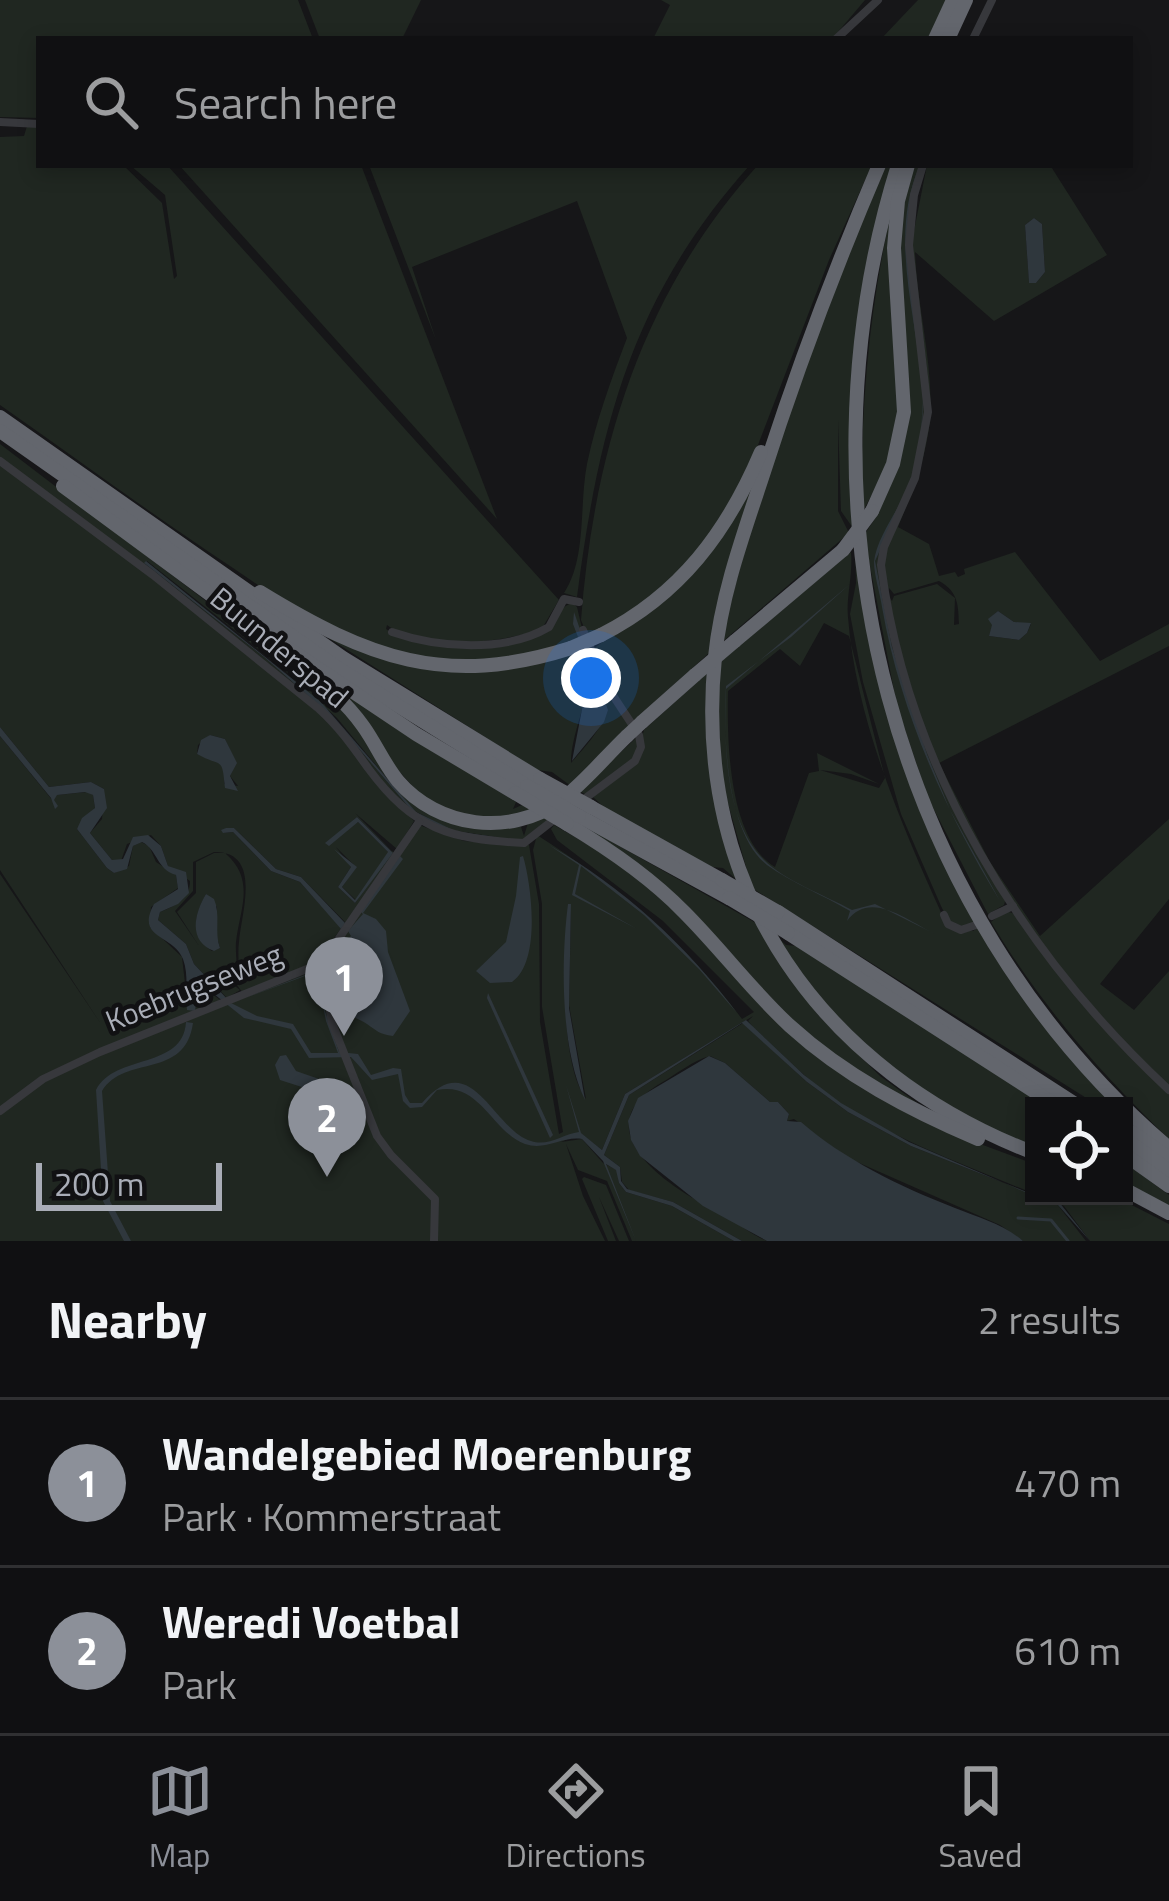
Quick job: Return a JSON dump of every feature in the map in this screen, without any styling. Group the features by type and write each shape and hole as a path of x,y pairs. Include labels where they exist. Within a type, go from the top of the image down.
{"highway":[{"path":"935,36 953,0"},
{"path":"949,36 966,0"},
{"path":"878,168 788,399 733,572 715,652 713,742 732,845 755,906 779,951 850,1041 932,1105 1025,1149"},
{"path":"897,168 863,316 854,424 860,562 886,691 917,787 983,922 1066,1040 1169,1148"},
{"path":"238,614 344,701 412,794 451,817 504,823 543,811 563,798 695,675 843,550 872,511 893,464 904,412 894,248 907,168"},
{"path":"218,572 241,579 347,642 412,662 489,666 572,648 652,604 694,566 735,509 788,399"},
{"path":"0,417 527,786"},
{"path":"5,434 66,489 238,614 416,734 527,786"},
{"path":"5,434 338,669 527,786 788,933 1043,1097"},
{"path":"579,815 682,910 769,1005 831,1059 936,1121 1001,1147 1025,1151"},
{"path":"579,815 722,880 778,912 1065,1097"},
{"path":"1026,1070 1078,1097"},
{"path":"1133,1133 1169,1158"},
{"path":"1133,1145 1169,1171"},
{"path":"1133,1160 1169,1186"},
{"path":"1133,1194 1169,1213"}],"street":[{"path":"839,36 878,0"},
{"path":"974,36 992,0"},
{"path":"0,122 36,124"},
{"path":"922,168 909,244 928,412 915,478 880,565 904,677 952,800 1013,906 1079,996 1169,1090"},
{"name":"Buunderspad","path":"0,461 153,575 319,710 344,734 398,804 419,822"},
{"path":"392,632 456,646 509,640 549,627 565,599 579,602"},
{"path":"419,822 462,838 530,842 541,828 609,782 640,752 639,735 612,697 583,630"},
{"name":"Koebrugseweg","path":"0,1111 43,1079 122,1042 322,963 419,822"},
{"path":"992,916 1013,906"},
{"path":"944,915 948,924 961,930 976,925"},
{"path":"322,963 328,1010 380,1142 433,1194 437,1210 434,1241"}],"shaded area":[{"path":"0,0 298,0 312,36 36,36 36,118 0,117"},
{"path":"305,0 421,0 403,36 319,36"},
{"path":"661,0 865,0 835,36 654,36 670,5"},
{"path":"918,0 946,0 929,36 884,36"},
{"path":"27,126 36,126 36,168 126,168 162,203 174,279 165,195 134,168 170,168 559,600 541,630 504,638 440,642 402,634 387,625 386,629 400,636 442,644 513,642 546,630 572,603 584,637 573,619 579,637 574,642 507,658 462,660 394,653 351,640 271,594 0,405 0,137 24,136"},
{"path":"182,168 362,168 497,519"},
{"path":"370,168 748,168 676,264 628,366 597,476 577,597 564,593 579,548 587,464 627,338 577,201 412,267 436,340"},
{"path":"756,168 871,168 829,260 748,471 702,549 641,607 587,635 581,620 588,557 612,435 654,320 718,214"},
{"path":"882,168 893,168 855,347 850,442 853,528 841,511 838,420 838,511 849,533 721,643 773,461"},
{"path":"912,168 923,168 910,226 926,409 913,479 882,548 886,601 932,758 1006,898 1004,905 988,914 928,798 897,706 864,535 877,516 910,402 898,259"},
{"path":"919,168 906,246 923,400 905,247 906,219"},
{"path":"926,168 1052,168 1107,255 994,321 915,252 931,399 928,434 912,490 928,426 928,379 912,241","holes":["1034,218 1042,224 1045,272 1036,283 1029,282 1025,225"]},
{"path":"891,212 902,366 896,450 862,513 867,361"},
{"path":"1034,218 1042,224 1045,272 1036,283 1029,283 1025,225"},
{"path":"0,444 329,695 391,775 425,809 473,827 521,827 524,836 528,823 542,817 549,821 525,841 462,836 437,829 426,823 397,800 340,727 288,680 0,459","holes":["147,561 280,666 337,718 413,810 451,830 508,839 456,834 413,812 330,715"]},
{"path":"763,453 709,653 631,723 593,649 682,583"},
{"path":"0,463 153,577 320,713 414,821 397,849 355,813 395,854 316,963 228,999 194,964 186,944 158,920 160,912 184,897 190,881 168,866 161,846 151,835 127,844 121,861 112,860 90,833 102,819 104,789 91,782 49,787 0,727","holes":["210,735 225,739 236,763 230,776 238,786 224,784 224,767 197,754 198,745","357,817 392,851 355,903 338,887 351,867 336,847 356,867 342,887 356,900 389,853 358,822 326,844","234,828 276,869 301,877 345,922 341,928 300,882 271,871 233,832 223,833","214,852 220,853 196,862 196,893 177,912 199,946 175,911 193,891 193,862","229,854 239,862 246,886 238,972 235,982 242,992 230,996 240,990 226,979 234,980 244,895","206,894 217,907 220,948 212,951 200,938 199,910"]},
{"path":"912,474 875,561 892,647 949,807 927,759 900,684 874,567 875,554 878,545"},
{"path":"911,495 898,527 929,544 939,576 955,572 958,577 965,574 964,569 1015,552 1100,661 1169,624 1169,646 939,763 990,862 1040,936 1169,819 1169,899 1100,984 1134,1010 1169,971 1169,1087 1088,1000 1016,906 985,856 957,804 933,750 898,646 890,598 937,584 955,598 939,581 894,594 889,588 888,594 883,553","holes":["998,611 1014,622 1031,624 1019,640 989,636 993,625 989,619"]},
{"path":"855,547 886,705 917,797 977,921 965,928 948,920 901,814 863,682 850,614 856,583"},
{"path":"851,552 851,646 849,636 824,623 800,666 780,649 728,691 734,787 748,835 775,867 809,773 819,771 817,753 879,784 820,770 879,788 884,774 944,919 973,931 980,926 1112,1097 1085,1097 752,888 720,775 718,664"},
{"path":"146,561 321,702 416,812 455,831 508,839 456,834 413,812 330,715"},
{"path":"850,584 791,637 758,662"},
{"path":"998,611 1014,622 1031,623 1027,633 1019,640 989,636 992,625 988,619"},
{"path":"574,612 608,710 604,722 572,761 590,668 573,624"},
{"path":"300,620 432,667 585,652 587,681 571,763 596,733 605,711 590,650 610,698 629,725 571,786 552,772 537,770"},
{"path":"298,661 502,792 516,802 513,809 522,805 534,812 484,821 430,805"},
{"path":"707,673 710,778 737,880 593,797 635,763 644,730"},
{"path":"0,727 49,787 91,782 104,789 107,808 90,833 112,860 123,859 133,837 148,835 161,846 168,866 186,872 189,893 160,912 158,920 186,944 194,964 231,1003 257,1016 293,1024 311,1053 338,1053 316,972 245,998 316,971 339,1052 358,1054 371,1075 401,1069 410,1103 422,1103 439,1087 468,1086 517,1134 543,1142 579,1132 566,1085 581,1133 602,1150 625,1094 746,1020 841,1103 909,1142 1001,1182 911,1146 848,1112 742,1023 629,1095 604,1155 620,1167 627,1189 673,1202 742,1241 672,1206 626,1192 619,1183 616,1170 606,1164 636,1241 603,1161 582,1139 525,1144 475,1100 452,1089 437,1090 422,1107 410,1108 403,1101 398,1074 372,1080 351,1057 309,1058 291,1029 244,1018 204,986 199,988 195,1011 187,1010 183,959 149,924 154,904 178,889 176,875 142,842 133,846 127,869 114,873 107,868 77,829 95,808 93,795 57,795 55,809 0,736"},
{"path":"210,735 225,739 237,763 230,776 238,791 225,788 219,764 197,754 201,740"},
{"path":"0,736 53,801 56,795 93,795 95,808 77,829 107,868 114,873 129,866 133,846 141,842 149,846 156,862 176,875 178,888 151,907 150,927 182,957 188,1010 195,1010 201,986 223,1002 54,1071 0,1108 0,874 101,1024 0,870"},
{"path":"636,738 640,742 637,756 587,795 579,791"},
{"path":"357,817 393,853 355,903 338,887 351,867 334,849 357,867 342,887 355,900 388,852 358,822 329,846 325,843"},
{"path":"573,820 756,923 818,1015 880,1076 934,1118 815,1044 691,916"},
{"path":"741,824 764,860 805,887 852,910 875,904 887,910 867,908 847,921 850,911 787,878 767,865 753,850"},
{"path":"419,825 464,841 529,845 539,904 540,1022 559,1134 563,1132 542,1007 542,904 533,850 537,835 648,918 697,965 742,1019 754,1012 663,921 557,840 551,829 554,825 615,860 665,901 784,1026 964,1138 1025,1161 1025,1190 854,1112 810,1080 753,1027 748,1021 753,1016 625,1094 602,1150 580,1133 561,1142 582,1139 603,1163 617,1170 626,1192 672,1206 734,1241 632,1241 607,1181 578,1170 566,1144 583,1196 605,1241 0,1241 0,1113 34,1087 103,1053 318,969","holes":["571,905 569,1005 586,1099 577,1082 567,1033 565,976"]},
{"path":"234,828 276,869 301,877 345,923 341,929 300,882 271,871 233,832 223,833"},
{"path":"549,845 602,879 652,919 737,1013 644,915 581,866 575,894 637,929 572,895 579,865"},
{"path":"400,856 403,859 363,913 386,931 388,952 410,1011 393,1036 343,1011 334,1000 330,980 334,960 351,936 348,931"},
{"path":"523,856 531,904 527,958 512,982 490,983 476,971 506,942"},
{"path":"206,894 214,899 217,911 220,948 214,951 197,934"},
{"path":"568,904 569,1008 585,1100 567,1030 564,951"},
{"path":"1005,911 1016,914 1052,965 1169,1091 1169,1139 1095,1063 1030,981 991,922"},
{"path":"775,935 1031,1097 1025,1097 1025,1145 924,1095 822,1005"},
{"path":"488,993 553,1135 550,1138 487,998"},
{"path":"186,1022 193,1023 179,1052 125,1073 102,1091 110,1201 131,1241 124,1241 103,1201 96,1090 105,1078 173,1048"},
{"path":"743,1023 807,1082 848,1112 911,1146 1025,1191 1025,1205 1058,1205 1086,1241 1023,1241 1000,1225 848,1158 794,1119 787,1121 789,1114 778,1102 770,1102 710,1056 638,1101 629,1120 631,1138 658,1173 767,1241 742,1241 673,1202 629,1190 622,1182 620,1167 604,1155 629,1095"},
{"path":"286,1055 296,1071 319,1079 320,1084 308,1089 280,1080 275,1065"},
{"path":"709,1056 725,1063 770,1102 778,1102 789,1114 787,1121 801,1122 874,1171 1023,1241 767,1241 703,1206 640,1156 628,1121 638,1098"},
{"path":"1133,1169 1169,1195 1169,1208 1133,1190"},
{"path":"584,1177 606,1185 629,1241 619,1241 599,1197 616,1241 608,1241"},
{"path":"1132,1205 1169,1224 1169,1241 1090,1241 1064,1206"}],"waterway":[{"path":"1018,1218 1051,1220 1068,1241"}],"place":[{"name":"Wandelgebied Moerenburg","path":"344,1036"},
{"name":"Weredi Voetbal","path":"327,1177"}]}
